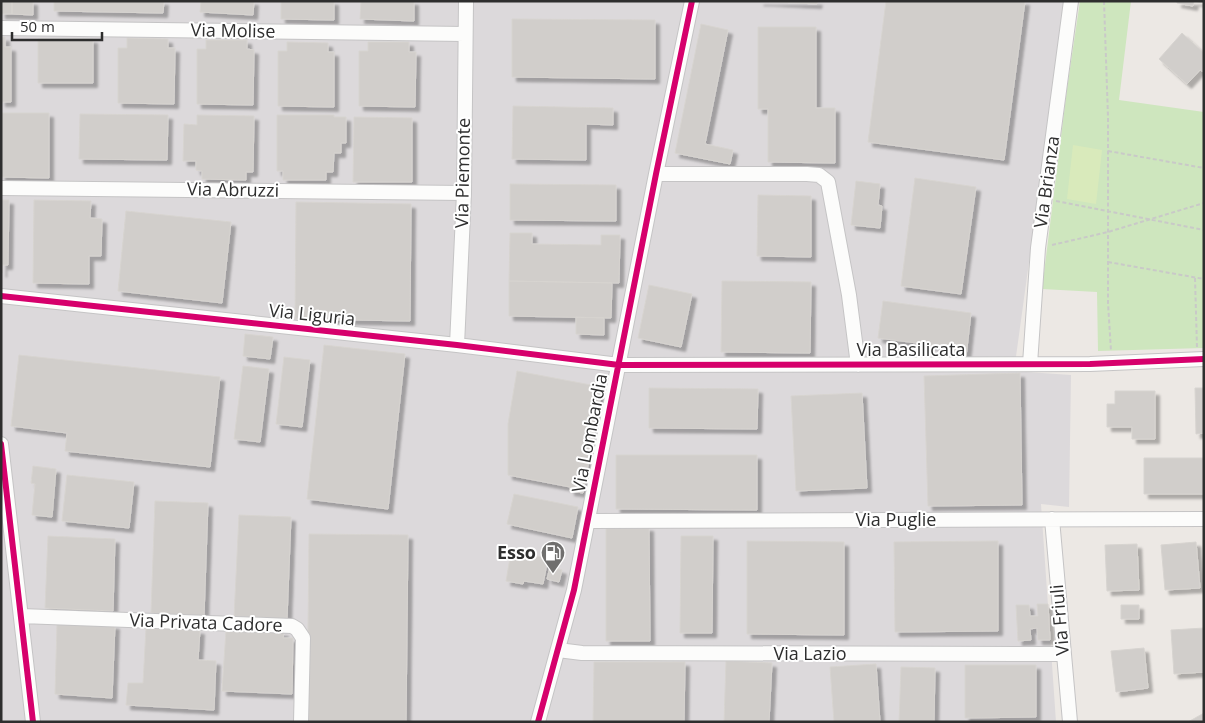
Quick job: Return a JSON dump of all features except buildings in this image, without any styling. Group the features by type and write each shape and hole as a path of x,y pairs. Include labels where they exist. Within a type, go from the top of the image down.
{"street":[{"name":"Via Piemonte","path":"457,345 464,193 466,1"},
{"name":"Via Lombardia","path":"538,722 574,590 692,1"},
{"name":"Via Brianza","path":"1030,364 1038,248 1071,1"},
{"name":"Via Molise","path":"1,28 465,34"},
{"path":"656,174 820,175 828,182 849,295 858,366"},
{"name":"Via Abruzzi","path":"1,188 464,193"},
{"name":"Via Liguria","path":"1,296 457,345 619,365"},
{"name":"Via Basilicata","path":"619,365 1111,364 1201,359"},
{"path":"1,444 33,722"},
{"name":"Via Friuli","path":"1052,519 1070,722"},
{"name":"Via Puglie","path":"588,521 1204,519"},
{"name":"Via Privata Cadore","path":"21,616 292,626 298,629 303,638 301,722"},
{"name":"Via Lazio","path":"558,650 582,653 1063,654"}],"path":[{"path":"1104,1 1108,151 1108,303 1111,364"},
{"path":"1108,151 1204,168"},
{"path":"1044,199 1204,230"},
{"path":"1038,248 1108,232 1204,203"},
{"path":"1108,262 1204,279"},
{"path":"1195,278 1201,359"}],"shaded area":[{"path":"1,1 1065,1 1014,371 1071,375 1069,507 1041,504 1056,722 1,722"}],"green space":[{"path":"1080,1 1131,1 1119,100 1204,112 1204,348 1098,351 1097,292 1042,289"},
{"path":"1073,145 1102,150 1096,204 1067,199"}],"cycle path":[{"path":"538,722 574,590 692,1"},
{"path":"1,296 457,345 619,365 1090,364 1204,359"},
{"path":"1,444 33,722"}],"place":[{"name":"Esso","path":"553,574"}]}
